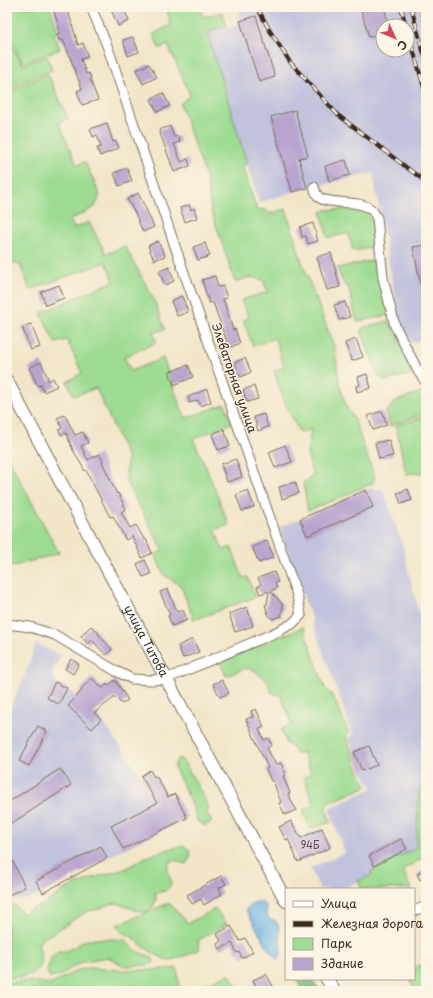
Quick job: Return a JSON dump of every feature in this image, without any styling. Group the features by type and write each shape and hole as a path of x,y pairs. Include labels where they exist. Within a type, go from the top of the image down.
{"main road":[{"name":"улица Титова","path":"7,381 285,899"},
{"path":"328,980 334,991"}],"street":[{"name":"Элеваторная улица","path":"92,7 108,48 180,262 297,595 301,616 292,624 272,634 166,679"},
{"path":"314,187 318,196 322,200 364,205 372,210 377,218 383,278 395,326 418,371 426,382"},
{"path":"7,624 30,628 55,635 132,679 166,679"},
{"path":"415,911 426,906"}],"shaded area":[{"path":"237,7 426,7 426,345 421,341 412,343 400,325 373,173 292,192 259,203 208,35 210,30 240,25"},
{"path":"371,488 383,490 402,543 419,614 426,612 426,781 423,783 419,792 416,848 371,871 372,874 345,888 320,888 310,868 345,853 329,809 372,788 362,771 348,737 353,734 279,527"},
{"path":"36,644 61,655 52,672 55,682 67,688 101,719 158,802 175,794 187,818 123,849 43,893 24,900 7,897 7,716"}],"green space":[{"path":"7,7 50,7 58,32 54,34 60,49 23,63 7,30"},
{"path":"166,7 200,7 203,17 222,12 227,26 210,30 208,35 247,164 242,166 257,210 265,209 269,214 286,209 302,262 335,349 339,382 346,406 354,419 375,478 373,483 308,511 303,483 313,476 307,453 311,429 300,433 283,399 274,371 284,367 275,338 253,346 243,320 249,318 241,300 268,292 263,280 250,277 235,282 211,210 206,177 180,104 190,95 168,45 159,48 153,34 171,25"},
{"path":"7,36 23,65 47,56 52,70 7,89"},
{"path":"48,74 68,118 59,123 77,165 85,162 100,195 95,207 70,220 74,228 89,222 106,254 125,246 153,298 165,329 153,333 157,342 124,357 131,371 163,358 186,418 225,404 232,423 193,439 229,525 215,530 223,550 231,547 243,578 248,577 255,597 194,620 181,586 164,575 155,555 163,550 126,482 127,457 96,388 74,396 67,382 82,373 67,340 55,343 41,313 114,281 106,262 30,290 20,265 12,262 7,249 7,92"},
{"path":"361,209 369,216 373,225 376,247 353,251 348,233 328,238 321,212 326,210"},
{"path":"376,260 389,315 357,322 348,286 345,286 337,268"},
{"path":"389,321 409,360 411,370 409,375 384,381 377,374 361,330 362,328"},
{"path":"424,391 426,397 426,413 390,426 386,411 390,409 394,402"},
{"path":"426,416 426,472 406,474 396,426"},
{"path":"7,456 59,553 7,568"},
{"path":"303,627 325,688 333,696 349,733 346,737 367,786 326,804 326,810 331,822 310,829 303,810 314,806 304,777 311,773 303,752 296,754 291,745 287,745 281,729 292,724 281,696 271,692 268,682 254,670 246,668 226,676 220,662"},
{"path":"177,759 181,759 185,763 208,805 206,813 212,822 205,826 197,821 191,802 174,767"},
{"path":"426,782 426,856 403,870 411,888 362,888 358,881 372,875 371,871 416,848 419,791"},
{"path":"183,846 189,849 191,856 186,864 174,860 168,863 171,885 165,891 155,893 156,899 153,907 146,912 135,910 117,903 87,911 43,938 38,944 41,964 35,972 27,976 7,978 7,902 15,906 24,914 31,909 43,905 66,889 75,885 125,869 144,858 166,850"},
{"path":"169,903 188,923 215,909 227,924 198,940 200,949 168,961 148,950 132,937 121,931 117,925"},
{"path":"96,939 124,939 136,951 152,957 154,963 147,965 124,966 108,957 85,961 59,976 50,978 47,972 52,956 58,951 66,951 75,947 82,941"},
{"path":"426,964 426,991 415,991 410,980 415,980 415,967"},
{"path":"90,968 149,970 177,968 180,991 7,991 7,983 30,981 52,984 78,970"},
{"path":"229,974 240,991 189,991"},
{"path":"296,980 313,980 320,991 302,991"}],"water":[{"path":"255,902 261,902 266,906 267,915 270,920 275,920 279,926 281,954 278,960 270,952 246,910"}],"building":[{"path":"53,7 67,7 78,45 83,43 88,57 81,59 86,74 89,73 98,100 82,105 77,91 82,89 65,44 63,40 59,40 57,34 60,33"},
{"path":"110,7 123,7 129,21 118,26"},
{"path":"360,7 384,7 387,18 375,18 375,35 369,37"},
{"path":"256,16 275,77 259,82 240,21"},
{"path":"133,37 139,52 128,56 123,40"},
{"path":"149,64 157,77 143,84 136,70"},
{"path":"163,93 170,106 157,112 151,99"},
{"path":"295,110 308,156 299,158 307,188 292,192 271,117"},
{"path":"107,123 113,142 116,141 119,148 100,156 97,148 101,147 97,135 93,137 90,129"},
{"path":"170,126 174,137 178,136 180,142 174,144 181,162 188,159 190,166 174,172 159,130"},
{"path":"346,160 350,175 329,181 325,166"},
{"path":"127,168 132,181 119,186 114,173"},
{"path":"138,193 154,227 143,232 127,199"},
{"path":"189,205 191,210 194,208 197,218 185,222 180,208"},
{"path":"313,223 318,241 308,244 306,236 302,237 300,227"},
{"path":"158,241 165,256 154,260 148,246"},
{"path":"205,243 210,256 198,260 193,247"},
{"path":"426,245 426,295 423,296 413,247"},
{"path":"331,253 340,287 327,290 317,257"},
{"path":"169,267 174,281 165,285 159,271"},
{"path":"215,276 218,287 223,286 227,298 223,299 233,330 235,329 240,343 229,348 213,302 209,303 202,280"},
{"path":"59,285 64,298 46,305 41,292"},
{"path":"182,296 188,312 177,316 171,301"},
{"path":"345,302 350,317 339,320 334,305"},
{"path":"31,324 40,347 31,350 22,327"},
{"path":"356,339 363,357 352,361 345,343"},
{"path":"245,358 251,372 241,377 239,374 235,376 233,369 237,367 234,363"},
{"path":"41,362 49,381 53,378 57,386 44,392 41,385 38,386 29,368"},
{"path":"188,365 193,377 174,385 169,372"},
{"path":"367,374 371,388 357,392 356,386 360,385 358,377"},
{"path":"254,386 258,399 247,402 243,390"},
{"path":"207,389 211,402 201,406 198,400 190,403 188,397"},
{"path":"382,411 387,425 373,430 368,416"},
{"path":"264,414 268,427 258,431 254,417"},
{"path":"65,415 75,435 83,432 88,443 81,446 88,460 99,454 117,494 118,493 126,509 121,512 130,528 136,525 144,539 146,539 152,553 142,558 132,536 126,540 113,516 110,517 86,470 85,471 73,450 66,433 61,435 59,430 62,428 57,418"},
{"path":"224,429 230,446 218,450 212,434"},
{"path":"389,440 393,456 379,459 375,443"},
{"path":"285,445 292,462 275,468 269,452"},
{"path":"236,459 242,477 227,482 221,464"},
{"path":"295,482 299,493 282,499 279,487"},
{"path":"408,489 412,500 401,504 397,493"},
{"path":"248,490 254,507 242,511 236,495"},
{"path":"366,490 373,507 307,536 300,519"},
{"path":"267,541 274,557 259,563 252,547"},
{"path":"145,560 151,574 143,577 137,564"},
{"path":"274,572 278,582 275,583 277,588 270,591 281,602 283,607 281,614 282,616 272,619 268,614 265,605 267,604 269,591 260,594 257,587 261,585 258,578"},
{"path":"168,589 177,612 183,610 187,620 172,626 168,616 170,615 160,592"},
{"path":"247,607 253,626 235,632 229,614"},
{"path":"91,626 112,649 106,655 92,640 88,644 81,636"},
{"path":"193,639 199,652 183,658 178,646"},
{"path":"71,659 79,664 73,674 65,669"},
{"path":"92,678 102,688 107,684 108,686 115,680 128,700 122,704 115,697 94,713 101,719 92,729 68,706"},
{"path":"222,680 229,693 220,697 213,684"},
{"path":"55,682 67,688 59,704 47,698"},
{"path":"256,709 264,727 259,729 264,740 268,738 272,745 267,748 276,765 281,763 286,775 283,776 290,793 288,794 296,810 285,815 279,803 281,802 273,781 271,781 266,769 268,768 246,719 253,717 251,711"},
{"path":"38,726 47,731 29,766 19,761"},
{"path":"369,746 377,765 362,771 354,752"},
{"path":"60,769 71,785 12,823 7,816 7,803"},
{"path":"150,770 154,777 156,776 168,797 175,794 187,818 123,849 111,826 157,803 141,776"},
{"path":"291,821 301,838 322,828 330,848 298,862 288,839 286,840 279,827"},
{"path":"401,839 407,849 374,866 369,856"},
{"path":"101,846 107,858 43,893 36,881"},
{"path":"7,849 25,887 9,895 7,890"},
{"path":"426,869 426,877 420,880 417,874"},
{"path":"221,876 226,884 219,888 222,894 204,905 201,899 192,904 187,895"},
{"path":"231,926 240,941 245,938 253,952 242,958 239,952 237,953 232,943 220,949 217,944 221,941 217,934"},
{"path":"266,974 273,986 264,991 262,988 258,990 253,980"}],"railway":[{"path":"257,7 270,31 290,62 338,115 426,183"},
{"path":"401,7 404,18"},
{"path":"411,7 426,62"},
{"path":"421,7 426,26"},
{"path":"415,56 426,95"}]}
